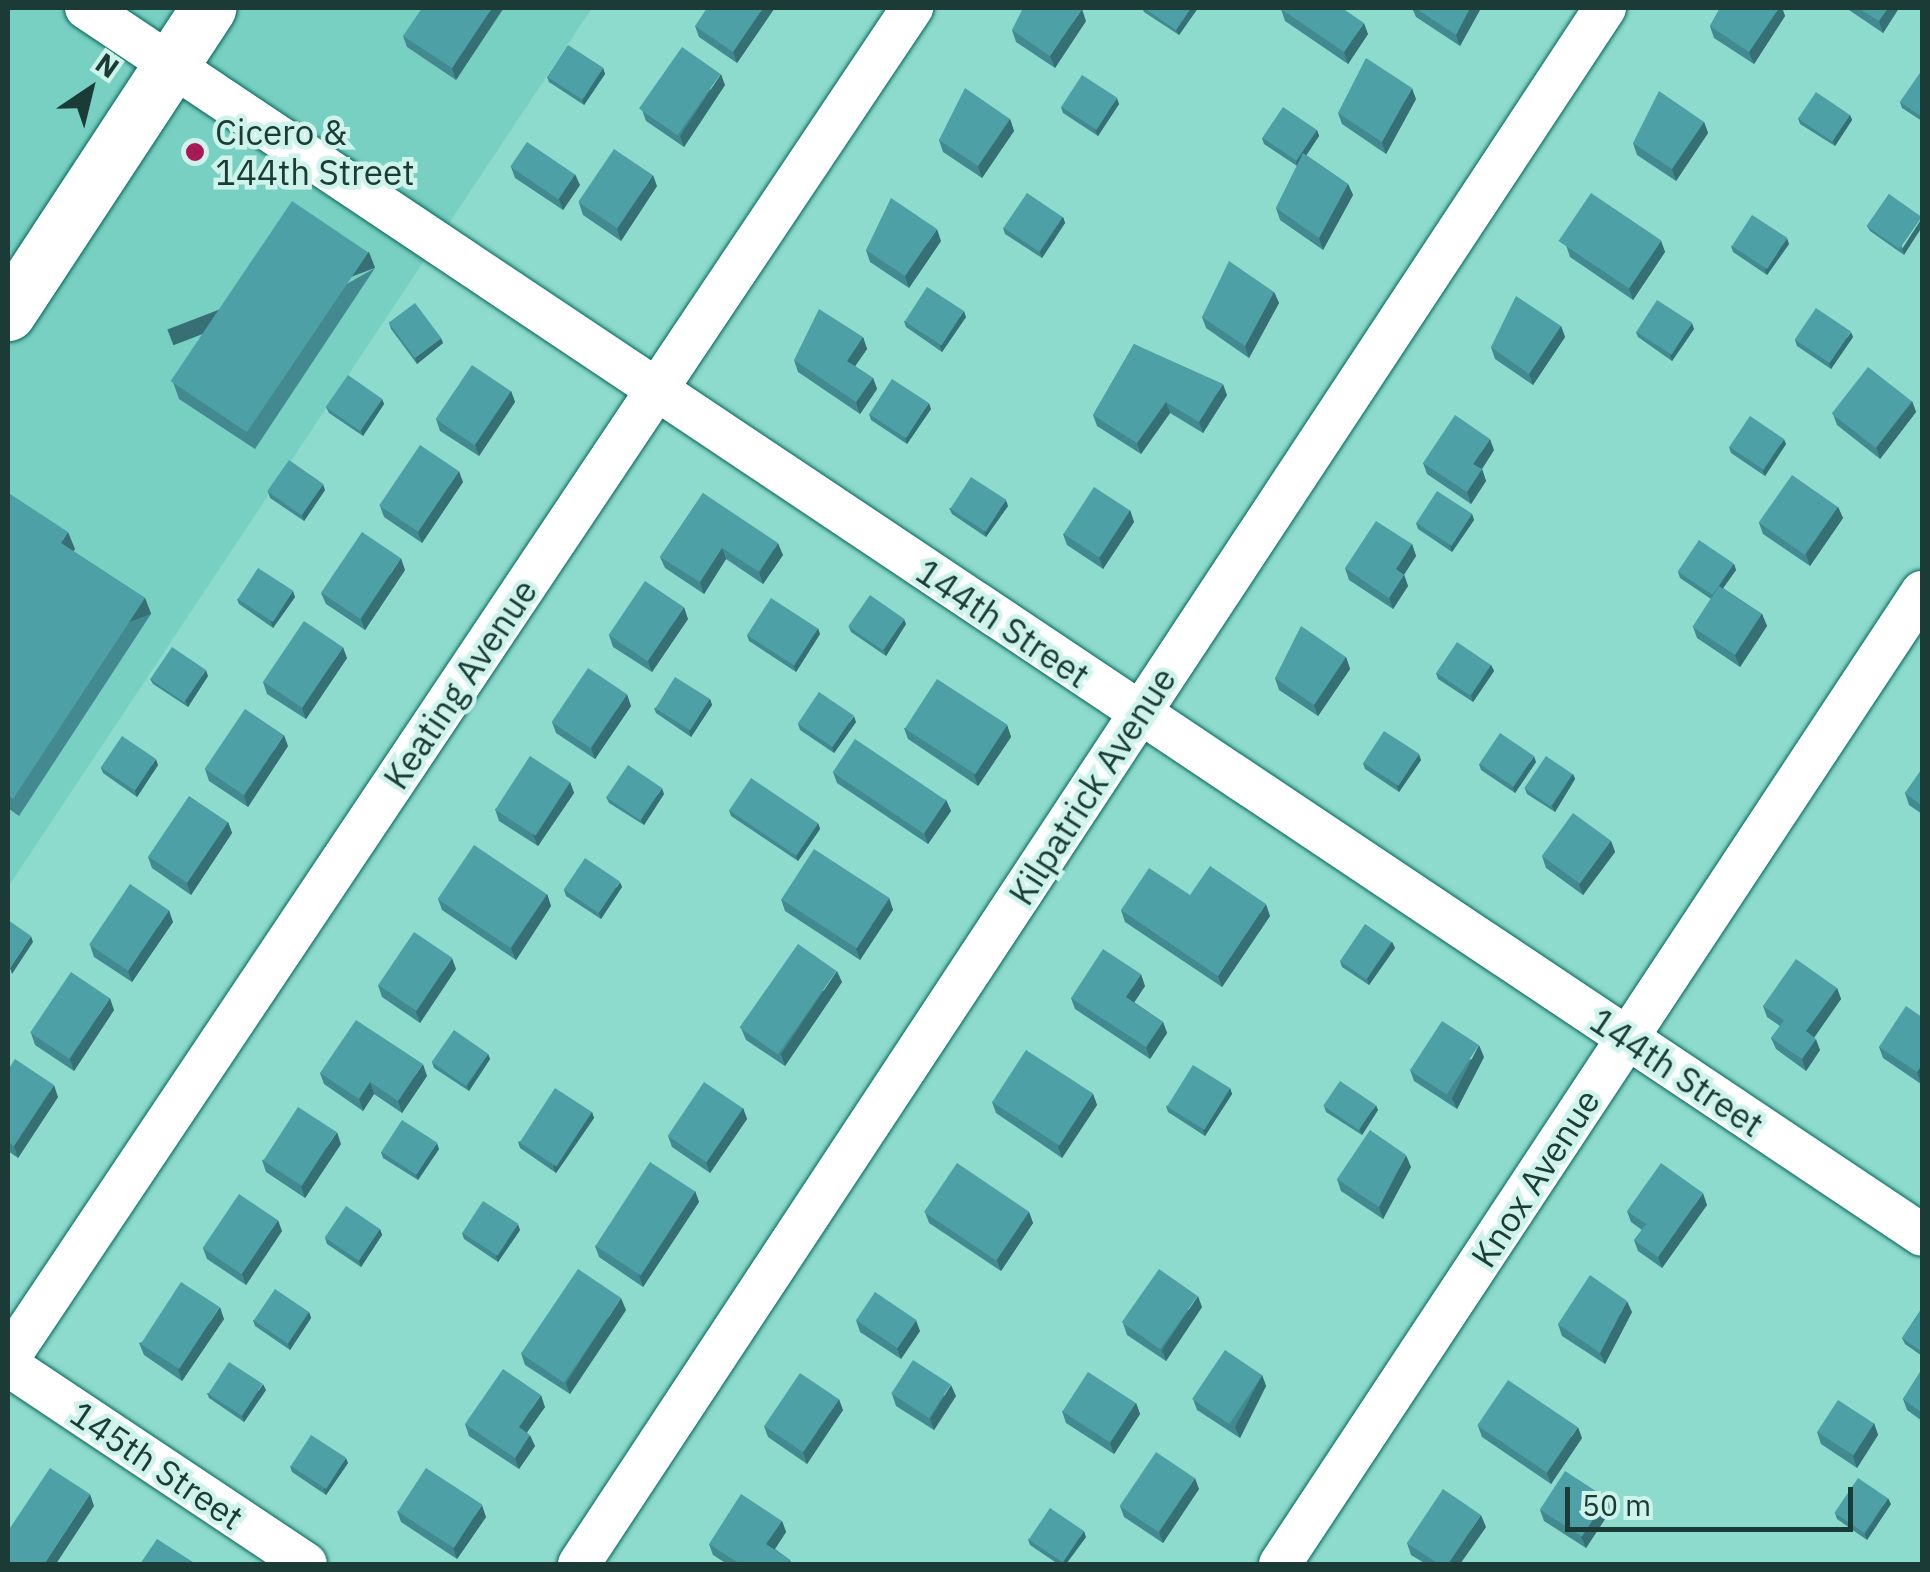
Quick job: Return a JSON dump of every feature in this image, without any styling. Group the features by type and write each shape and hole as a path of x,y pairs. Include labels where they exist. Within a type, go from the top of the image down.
{"main road":[{"path":"8,313 208,8"}],"street":[{"name":"144th Street","path":"86,8 1922,1235"},
{"name":"Keating Avenue","path":"8,1362 912,8"},
{"name":"Kilpatrick Avenue","path":"579,1564 1605,8"},
{"name":"Knox Avenue","path":"1280,1564 1922,592"},
{"name":"145th Street","path":"8,1362 306,1564"}],"shaded area":[{"path":"8,8 592,8 8,887"}],"building":[{"path":"422,8 492,8 452,68 403,36"},
{"path":"707,8 763,8 733,52 695,26"},
{"path":"1023,8 1082,9 1050,56 1012,30"},
{"path":"1144,8 1191,8 1176,30"},
{"path":"1282,8 1342,8 1364,23 1344,52"},
{"path":"1415,8 1470,8 1456,35"},
{"path":"1720,8 1779,8 1749,52 1710,26"},
{"path":"1858,8 1888,8 1879,21"},
{"path":"568,45 603,68 583,100 547,77"},
{"path":"682,47 721,74 677,135 639,108"},
{"path":"1366,58 1412,88 1382,142 1338,113"},
{"path":"1922,70 1922,117 1900,102"},
{"path":"1082,75 1117,98 1097,130 1061,107"},
{"path":"965,88 1010,119 978,166 939,140"},
{"path":"1659,91 1704,122 1672,169 1633,143"},
{"path":"1816,92 1850,115 1832,141 1798,119"},
{"path":"1283,107 1317,130 1296,161 1262,138"},
{"path":"527,142 575,174 558,199 510,167"},
{"path":"614,149 653,175 617,228 578,202"},
{"path":"1303,153 1348,184 1319,238 1276,208"},
{"path":"1027,193 1063,217 1039,252 1004,228"},
{"path":"1591,193 1661,241 1629,289 1559,241"},
{"path":"1889,194 1922,217 1899,249 1867,226"},
{"path":"891,198 937,229 905,276 866,250"},
{"path":"292,201 368,252 247,432 171,381"},
{"path":"1752,215 1787,238 1767,269 1732,246"},
{"path":"1229,261 1274,292 1245,346 1202,317"},
{"path":"927,287 964,311 942,345 905,321"},
{"path":"1516,296 1561,326 1529,374 1491,347"},
{"path":"1657,300 1692,323 1672,355 1636,332"},
{"path":"415,303 441,338 415,358 389,323"},
{"path":"1816,308 1851,331 1830,363 1795,340"},
{"path":"819,309 863,337 847,361 873,378 856,402 794,360"},
{"path":"1134,344 1223,384 1199,422 1166,402 1137,443 1093,415"},
{"path":"472,365 511,391 475,445 436,419"},
{"path":"1868,367 1912,401 1876,448 1832,413"},
{"path":"348,375 382,399 360,431 326,407"},
{"path":"892,379 929,403 906,438 869,414"},
{"path":"1455,415 1490,439 1473,464 1482,469 1467,492 1423,463"},
{"path":"1750,416 1784,439 1763,470 1729,447"},
{"path":"420,445 459,471 418,532 379,506"},
{"path":"289,460 323,484 302,515 267,491"},
{"path":"1792,475 1838,507 1805,555 1759,523"},
{"path":"971,477 1006,500 986,532 950,509"},
{"path":"1094,487 1130,510 1100,557 1064,534"},
{"path":"1437,491 1472,514 1452,546 1416,523"},
{"path":"703,493 778,543 759,572 722,548 700,582 660,557"},
{"path":"10,494 68,532 61,543 145,598 13,799 8,795"},
{"path":"1376,521 1412,544 1396,569 1404,575 1389,598 1345,568"},
{"path":"362,532 401,558 360,619 321,593"},
{"path":"1699,540 1734,563 1713,595 1678,572"},
{"path":"258,568 293,591 273,622 238,599"},
{"path":"645,581 684,607 648,661 609,635"},
{"path":"1719,586 1762,614 1735,655 1692,627"},
{"path":"870,595 904,619 883,650 848,626"},
{"path":"771,598 818,628 794,665 747,635"},
{"path":"304,621 343,647 302,708 263,682"},
{"path":"1301,626 1346,657 1314,705 1275,678"},
{"path":"1457,642 1491,665 1470,696 1436,673"},
{"path":"172,647 206,670 184,702 150,679"},
{"path":"588,668 627,694 591,748 552,722"},
{"path":"675,677 710,699 690,730 655,708"},
{"path":"937,679 1007,725 975,774 905,728"},
{"path":"819,692 854,715 833,747 798,724"},
{"path":"245,709 284,735 244,795 205,769"},
{"path":"1384,731 1419,754 1399,786 1363,763"},
{"path":"1500,733 1534,756 1513,787 1479,764"},
{"path":"122,736 156,759 135,790 101,768"},
{"path":"855,739 946,801 924,834 833,772"},
{"path":"530,756 570,782 535,836 495,810"},
{"path":"1546,756 1573,774 1551,806 1524,788"},
{"path":"628,765 662,788 640,820 606,797"},
{"path":"1922,769 1922,806 1905,793"},
{"path":"751,778 818,823 796,856 729,810"},
{"path":"189,796 228,822 187,883 148,857"},
{"path":"1573,813 1611,841 1580,884 1542,856"},
{"path":"474,845 547,894 511,948 438,899"},
{"path":"814,849 889,898 857,948 781,899"},
{"path":"585,858 620,881 599,913 564,890"},
{"path":"1210,866 1266,904 1218,976 1121,910 1149,868 1190,895"},
{"path":"130,884 169,910 128,971 89,945"},
{"path":"8,920 31,936 10,968 8,967"},
{"path":"1365,924 1392,942 1366,979 1340,961"},
{"path":"414,932 452,958 416,1011 378,985"},
{"path":"798,944 837,971 778,1055 739,1028"},
{"path":"1103,949 1141,974 1126,997 1163,1022 1146,1047 1071,998"},
{"path":"1796,959 1837,988 1806,1031 1816,1039 1802,1059 1771,1038 1784,1020 1763,1006"},
{"path":"71,972 110,998 69,1059 30,1033"},
{"path":"1906,1006 1922,1017 1922,1065 1917,1072 1879,1047"},
{"path":"356,1020 423,1064 398,1101 370,1082 359,1099 320,1073"},
{"path":"1442,1021 1479,1045 1447,1094 1410,1070"},
{"path":"454,1030 488,1054 466,1086 432,1062"},
{"path":"1026,1050 1093,1094 1059,1146 992,1102"},
{"path":"15,1059 54,1085 14,1146 8,1142 8,1070"},
{"path":"1193,1065 1230,1088 1204,1130 1167,1107"},
{"path":"1340,1081 1376,1105 1359,1130 1323,1106"},
{"path":"704,1082 743,1108 707,1162 668,1136"},
{"path":"555,1088 592,1112 556,1166 520,1143"},
{"path":"298,1107 337,1132 302,1186 263,1161"},
{"path":"402,1120 437,1143 417,1175 381,1152"},
{"path":"1370,1130 1406,1155 1379,1207 1337,1179"},
{"path":"650,1162 695,1191 641,1275 596,1246"},
{"path":"957,1163 1029,1212 996,1261 924,1212"},
{"path":"1661,1163 1703,1193 1658,1257 1634,1240 1646,1224 1627,1211"},
{"path":"239,1194 278,1220 242,1274 203,1248"},
{"path":"483,1201 518,1224 498,1256 462,1233"},
{"path":"346,1206 380,1229 359,1260 325,1238"},
{"path":"578,1269 621,1298 564,1383 521,1354"},
{"path":"1159,1269 1198,1296 1160,1349 1122,1322"},
{"path":"1590,1275 1627,1301 1600,1353 1558,1324"},
{"path":"181,1282 220,1307 179,1369 141,1344"},
{"path":"275,1289 309,1312 288,1343 254,1321"},
{"path":"875,1292 916,1320 897,1348 856,1320"},
{"path":"1922,1308 1922,1352 1902,1338"},
{"path":"1225,1350 1262,1375 1229,1424 1192,1399"},
{"path":"913,1360 951,1385 929,1418 891,1394"},
{"path":"229,1362 263,1384 242,1416 208,1394"},
{"path":"503,1369 541,1395 519,1427 530,1435 515,1458 465,1424"},
{"path":"1922,1369 1922,1413 1903,1399"},
{"path":"1088,1372 1136,1403 1110,1442 1062,1411"},
{"path":"800,1373 839,1399 803,1452 764,1426"},
{"path":"1508,1380 1578,1427 1547,1473 1477,1426"},
{"path":"1838,1400 1874,1423 1853,1455 1817,1432"},
{"path":"311,1435 346,1458 326,1489 291,1466"},
{"path":"1156,1452 1195,1478 1159,1532 1120,1506"},
{"path":"50,1468 90,1494 44,1564 8,1564 8,1531"},
{"path":"426,1468 482,1504 454,1548 398,1512"},
{"path":"1565,1471 1607,1498 1582,1537 1540,1510"},
{"path":"1858,1478 1888,1498 1864,1533 1835,1513"},
{"path":"1443,1489 1481,1515 1448,1564 1439,1564 1407,1543"},
{"path":"741,1494 782,1521 766,1544 790,1560 787,1564 740,1564 709,1544"},
{"path":"1050,1508 1084,1531 1063,1562 1029,1540"},
{"path":"157,1539 196,1564 140,1564"}],"place":[{"name":"Cicero & 144th Street","path":"195,152"}]}
